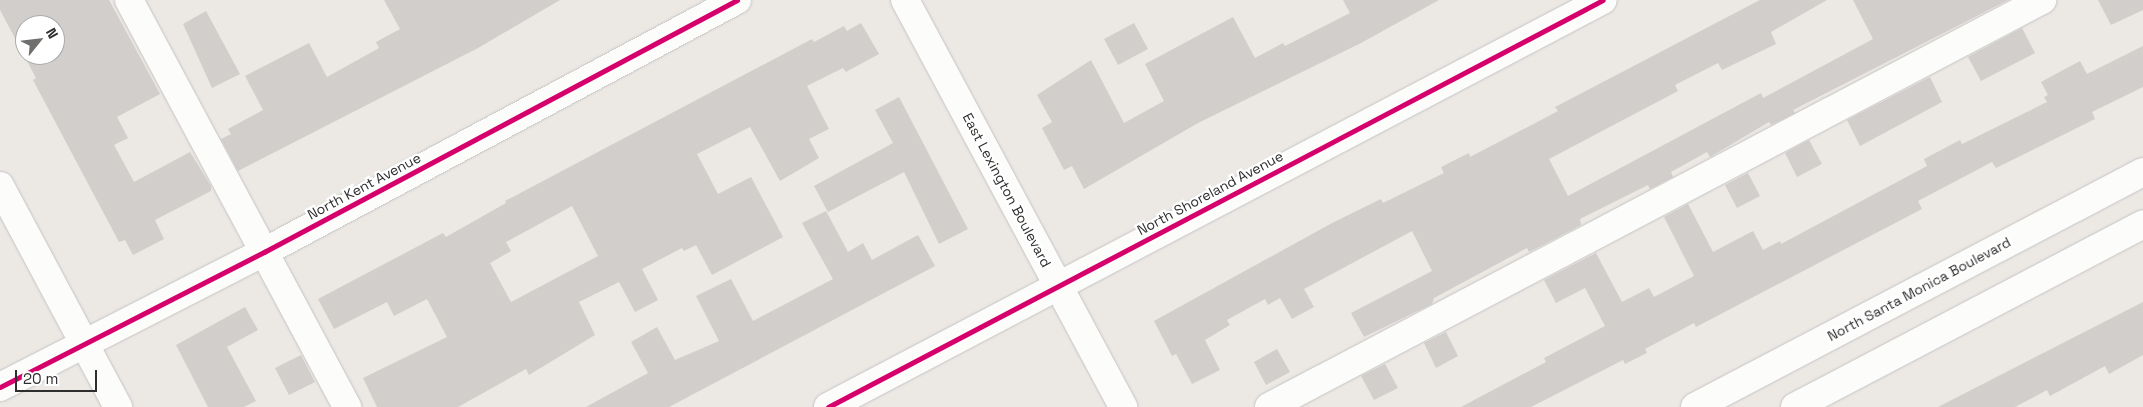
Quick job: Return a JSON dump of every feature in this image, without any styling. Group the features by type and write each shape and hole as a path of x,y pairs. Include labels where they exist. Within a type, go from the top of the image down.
{"street":[{"path":"129,0 347,407"},
{"name":"North Kent Avenue","path":"0,387 264,252 737,0"},
{"name":"East Lexington Boulevard","path":"905,0 1123,407"},
{"name":"North Shoreland Avenue","path":"828,407 1603,0"},
{"path":"1269,407 2042,0"},
{"name":"North Santa Monica Boulevard","path":"1695,407 2143,172"},
{"path":"0,186 118,407"},
{"path":"1795,407 2143,224"}],"building":[{"path":"0,0 109,0 160,94 117,117 128,138 114,145 134,182 190,152 211,186 211,191 155,220 164,239 133,255 125,240 119,242 33,80 36,78 29,65 65,65 65,15 15,15 15,38 0,10"},
{"path":"384,0 560,0 478,48 238,171 221,139 231,134 228,129 263,110 245,76 309,43 327,77 379,48 376,42 400,29"},
{"path":"1343,0 1439,0 1361,43 1198,123 1084,189 1072,166 1064,170 1042,128 1052,122 1037,95 1091,60 1124,123 1164,101 1145,64 1233,17 1255,58 1283,43 1285,46 1350,13"},
{"path":"1760,0 1827,0 1771,32 1776,44 1722,70 1718,63 1675,85 1678,91 1549,159 1568,196 1761,93 1763,98 1873,39 1853,0 2008,0 1793,110 1795,113 1771,125 1769,122 1710,157 1707,152 1671,172 1673,177 1650,189 1648,185 1580,219 1581,225 1529,252 1527,248 1434,298 1432,304 1364,337 1351,313 1432,271 1412,231 1304,289 1314,307 1292,319 1280,298 1268,305 1265,299 1227,320 1230,325 1205,340 1220,370 1192,384 1176,354 1172,356 1154,321 1334,222 1381,199 1383,203 1444,173 1441,167 1469,153 1470,157 1543,119 1558,111 1555,107"},
{"path":"2098,0 2143,0 2143,10 2111,25"},
{"path":"206,11 240,74 212,88 183,24"},
{"path":"861,23 879,54 846,72 843,68 807,86 829,129 809,139 819,158 780,181 750,127 697,154 718,194 751,177 783,237 712,275 696,245 684,251 682,248 642,269 658,300 635,312 619,282 579,302 595,335 529,375 526,369 458,407 377,407 363,378 447,337 427,299 394,316 387,302 334,329 318,299 443,233 446,237 506,203 505,201 812,39 814,42 844,26 847,31","holes":["572,206 598,256 511,302 490,263 511,251 506,242"]},
{"path":"1134,23 1148,49 1118,65 1104,39"},
{"path":"2022,28 2035,53 1981,81 1968,57"},
{"path":"2143,46 2143,87 2092,112 2095,119 1996,168 1992,162 1918,201 1922,209 1696,327 1694,323 1645,349 1647,353 1625,364 1623,360 1531,407 1461,407 1546,362 1544,358 1605,326 1585,288 1556,303 1544,280 1596,253 1622,302 1649,288 1654,297 1694,276 1664,217 1688,204 1713,252 1753,231 1763,250 1780,241 1781,244 1927,166 1924,159 1960,140 1962,144 2047,102 2044,97 2048,95 2041,82 2080,61 2087,74"},
{"path":"1930,77 1942,102 1860,146 1847,120"},
{"path":"899,97 968,229 939,244 904,172 828,212 814,186 893,143 875,110"},
{"path":"1809,140 1822,164 1797,177 1785,153"},
{"path":"1748,173 1760,196 1737,208 1725,185"},
{"path":"826,211 848,252 863,243 872,260 918,235 935,266 669,407 586,407 648,373 631,342 657,327 675,360 719,341 696,296 731,279 753,321 833,279 802,223"},
{"path":"2143,302 2143,355 2109,374 2105,366 2050,396 2047,390 2015,407 1938,407"},
{"path":"245,307 258,330 227,347 256,401 244,407 208,407 176,345"},
{"path":"1446,332 1458,356 1436,368 1424,343"},
{"path":"1277,349 1290,372 1266,385 1254,362"},
{"path":"301,355 315,382 289,395 275,368"},
{"path":"1385,364 1398,388 1374,400 1361,376"}],"cycle path":[{"path":"0,387 264,252 737,0"},
{"path":"828,407 1603,0"}]}
